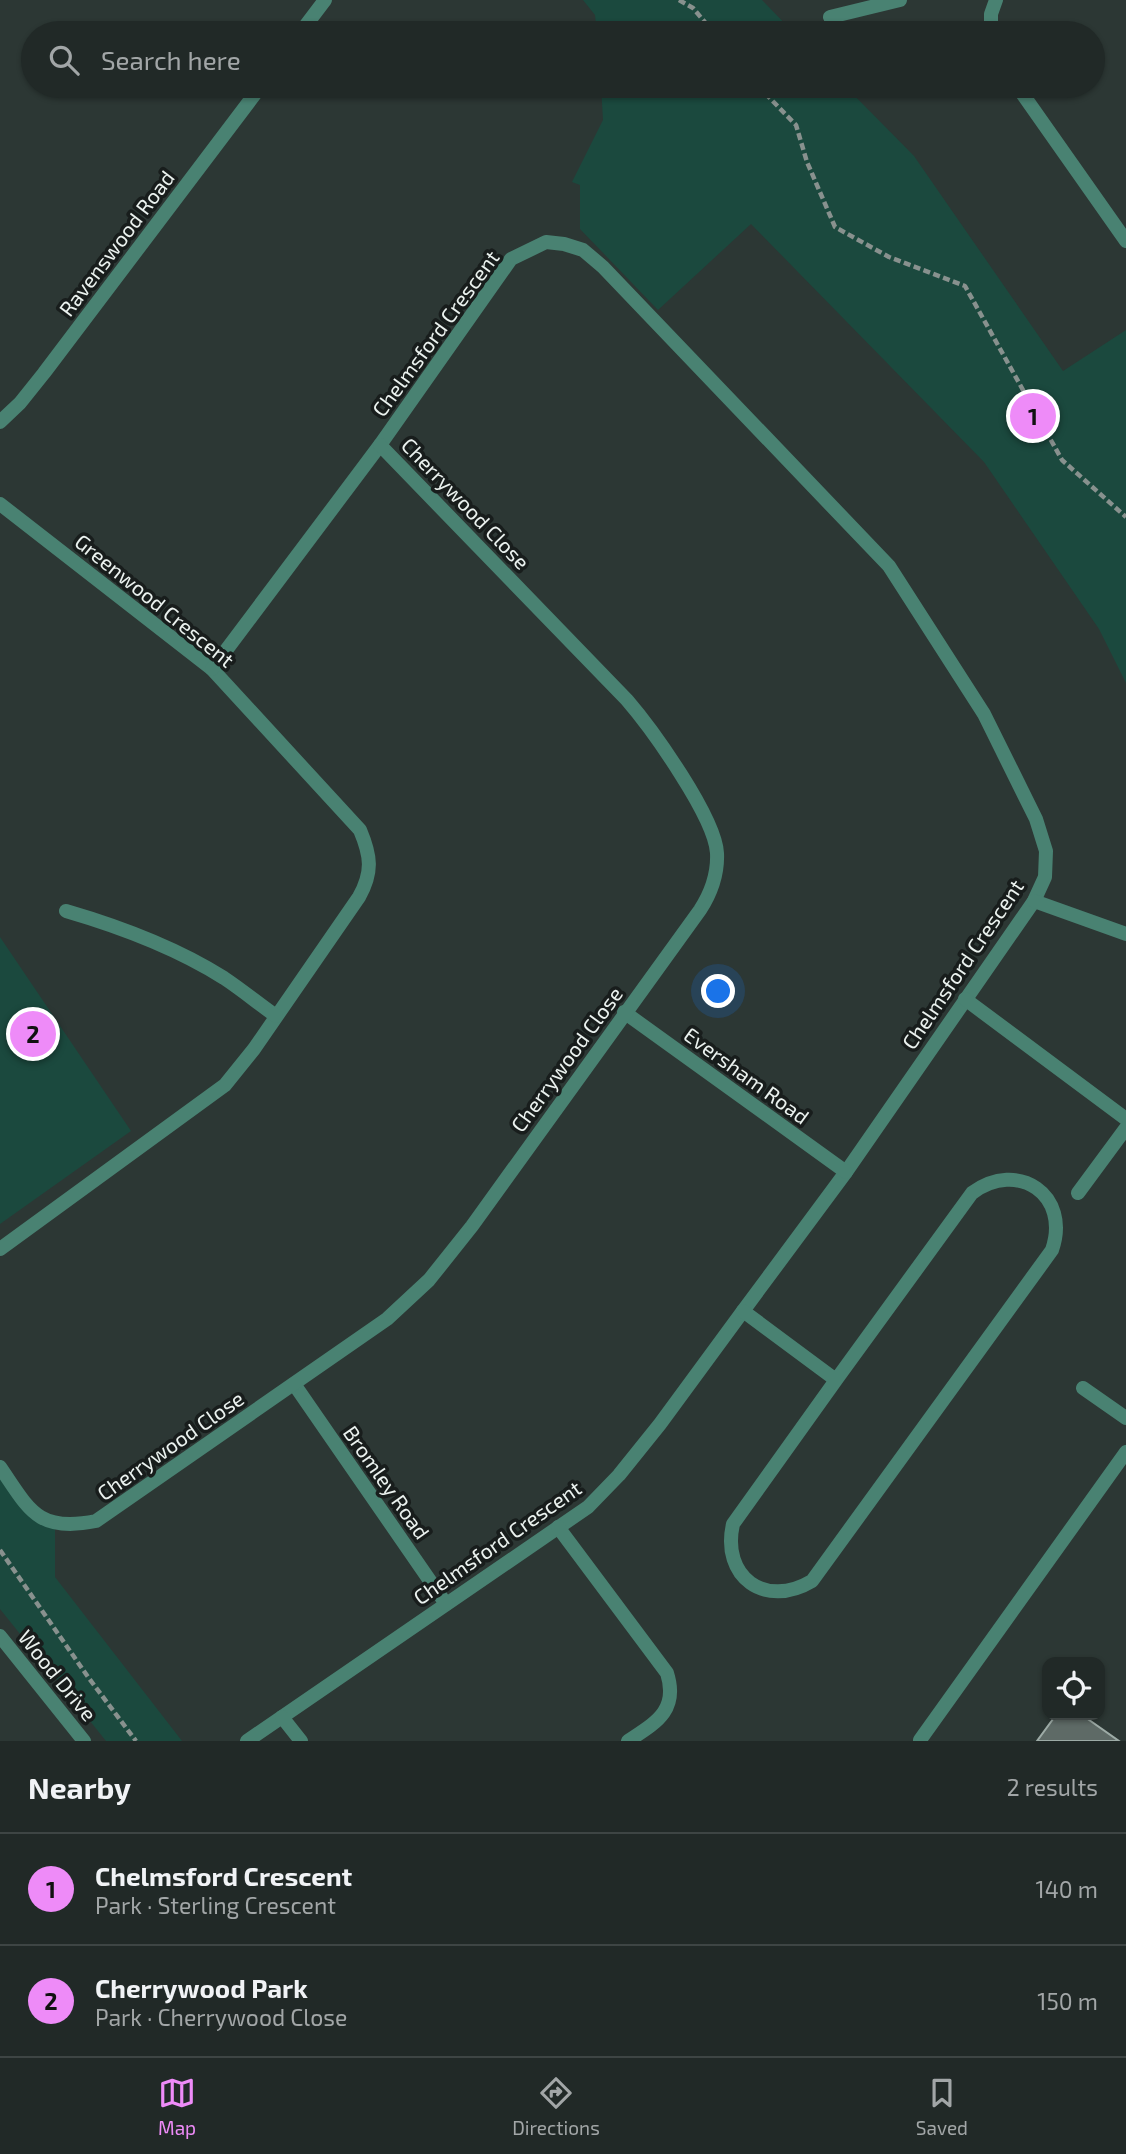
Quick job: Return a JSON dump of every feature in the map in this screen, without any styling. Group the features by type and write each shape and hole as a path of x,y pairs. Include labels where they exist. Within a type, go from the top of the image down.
{"street":[{"path":"309,21 325,0"},
{"path":"830,17 900,0"},
{"path":"991,21 991,13 996,0"},
{"name":"Ravenswood Road","path":"0,422 20,403 44,373 252,98"},
{"path":"1025,98 1126,241"},
{"name":"Chelmsford Crescent","path":"212,669 380,445 511,259 546,243 564,244 583,250 603,267 888,566 984,714 1036,819 1046,851 1045,877 1034,901 846,1172 619,1475 588,1507 247,1741"},
{"name":"Cherrywood Close","path":"0,1466 35,1515 46,1520 71,1524 96,1521 387,1319 429,1280 472,1226 708,897 716,870 717,854 709,823 648,724 380,445"},
{"name":"Greenwood Crescent","path":"0,504 212,669 360,830 368,855 368,881 276,1016"},
{"path":"1034,901 1126,934"},
{"path":"0,1249 225,1084 254,1049 276,1016 224,978 169,948 117,926 65,911"},
{"path":"964,999 1126,1119"},
{"name":"Eversham Road","path":"624,1012 846,1172"},
{"path":"1079,1193 1126,1128"},
{"path":"1010,1179 1024,1181 1036,1187 1046,1197 1057,1222 1057,1236 1052,1250 812,1581 786,1592 758,1588 741,1574 730,1554 729,1539 733,1524 836,1380 972,1193 996,1180 1010,1179"},
{"path":"743,1311 836,1380"},
{"name":"Bromley Road","path":"294,1384 446,1604"},
{"path":"1083,1388 1126,1418"},
{"path":"920,1740 1126,1452"},
{"path":"558,1527 667,1673 670,1695 664,1713 658,1721 628,1741"},
{"name":"Wood Drive","path":"0,1636 84,1741"},
{"path":"282,1717 301,1741"}],"path":[{"path":"679,0 693,8 704,21"},
{"path":"770,98 796,125 807,162 835,227 889,257 965,286 1062,460 1126,517"},
{"path":"0,1550 136,1741"}],"green space":[{"path":"583,0 762,0 782,21 596,21 595,15"},
{"path":"602,98 857,98 914,156 1063,371 1126,330 1126,683 1099,629 984,462 751,224 658,310 580,229 580,185 572,182 603,120"},
{"path":"0,937 131,1131 0,1224"},
{"path":"0,1471 55,1524 55,1577 182,1741 106,1741 0,1609"}],"building":[{"path":"1052,1720 1089,1720 1119,1741 1037,1741"}],"place":[{"name":"Chelmsford Crescent","path":"1033,416"},
{"name":"Cherrywood Park","path":"33,1034"}]}
